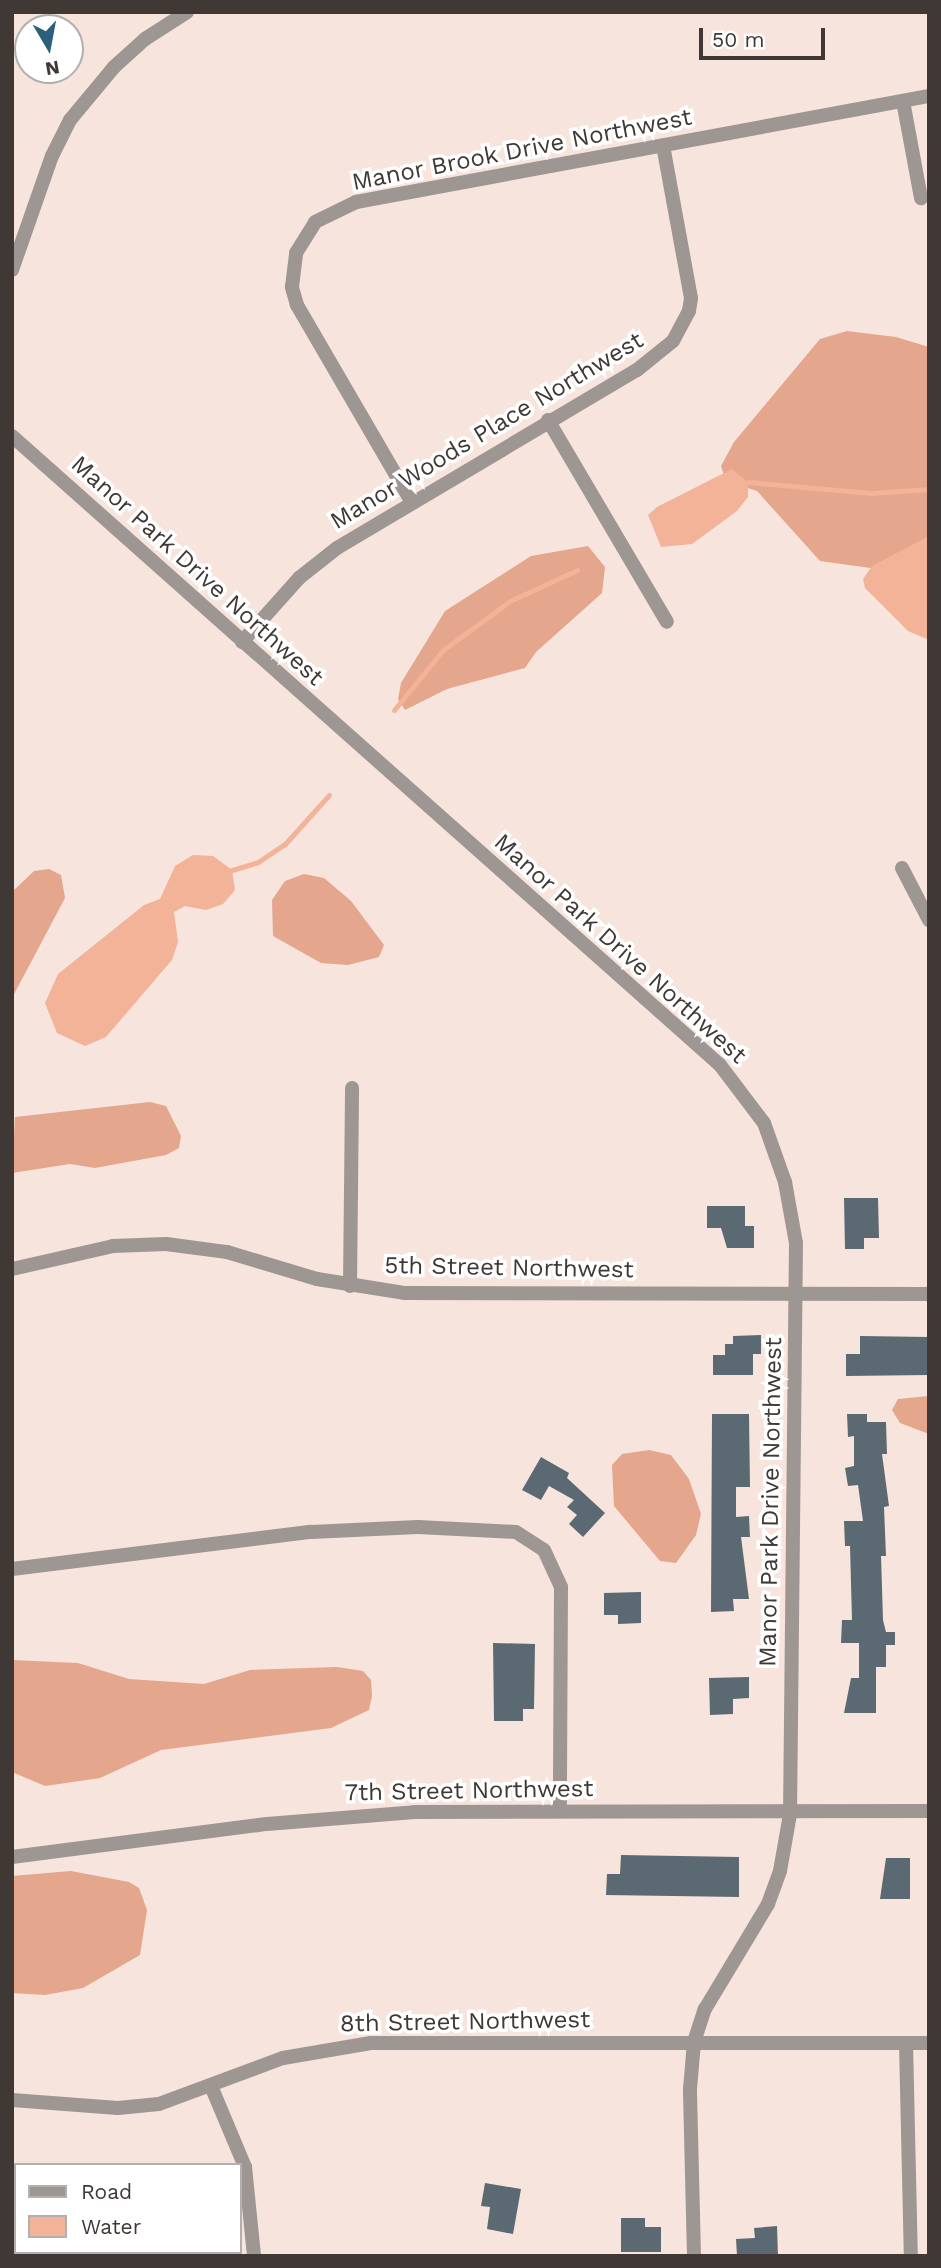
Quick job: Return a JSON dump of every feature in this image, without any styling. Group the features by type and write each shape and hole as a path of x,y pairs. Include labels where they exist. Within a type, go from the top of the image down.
{"street":[{"path":"12,270 52,156 69,120 122,60 187,12"},
{"name":"Manor Brook Drive Northwest","path":"411,501 297,305 292,271 304,235 315,222 356,202 929,96"},
{"path":"903,101 920,198"},
{"name":"Manor Woods Place Northwest","path":"242,642 306,572 411,501 661,354 689,311 688,280 663,146"},
{"path":"548,420 667,622"},
{"name":"Manor Park Drive Northwest","path":"12,436 720,1065 764,1123 776,1151 791,1211 796,1293 790,1814 780,1871 768,1904 705,2009 694,2042 690,2089 694,2256"},
{"path":"902,868 929,920"},
{"path":"350,1286 352,1088"},
{"name":"5th Street Northwest","path":"12,1269 113,1246 166,1244 227,1252 350,1286 404,1293 929,1294"},
{"path":"12,1569 311,1532 489,1527 516,1532 544,1550 556,1570 564,1606 560,1811"},
{"name":"7th Street Northwest","path":"12,1857 338,1816 560,1811 790,1814 929,1811"},
{"name":"8th Street Northwest","path":"12,2100 139,2107 177,2101 283,2058 336,2046 694,2042 929,2043"},
{"path":"905,2043 911,2256"},
{"path":"211,2086 245,2167 254,2256"}],"shaded area":[{"path":"847,331 896,337 929,347 929,548 878,569 820,561 757,491 726,481 721,466 734,442 820,339"},
{"path":"588,546 605,567 602,593 536,652 525,668 447,689 405,710 398,699 401,683 445,611 531,556"},
{"path":"49,869 61,875 65,898 12,998 12,892 34,871"},
{"path":"304,874 324,878 351,901 384,945 379,957 348,965 321,963 273,936 272,900 285,881"},
{"path":"150,1102 166,1106 181,1136 179,1148 166,1155 95,1168 70,1164 12,1173 15,1117"},
{"path":"929,1396 929,1434 900,1423 892,1410 898,1399"},
{"path":"649,1450 671,1455 689,1479 701,1514 696,1535 676,1563 660,1561 614,1506 612,1465 622,1454"},
{"path":"12,1660 78,1663 129,1679 204,1684 250,1670 337,1667 363,1671 371,1680 372,1696 369,1710 331,1728 161,1750 100,1778 45,1786 12,1772"},
{"path":"71,1871 129,1882 139,1888 147,1910 140,1955 83,1988 45,1995 12,1993 12,1876"}],"water":[{"path":"732,469 748,482 748,497 737,511 692,544 661,547 648,515 657,507"},
{"path":"929,536 929,640 908,631 865,588 863,579 872,566"},
{"path":"193,855 213,856 232,870 235,890 223,904 206,910 185,906 174,912 178,942 172,960 106,1037 85,1046 57,1033 45,1003 58,974 144,905 160,899 175,866"}],"building":[{"path":"844,1198 878,1198 879,1238 864,1238 864,1249 845,1249"},
{"path":"707,1206 745,1206 745,1226 754,1226 754,1248 727,1248 721,1228 707,1228"},
{"path":"761,1335 761,1354 753,1354 753,1375 713,1375 713,1355 725,1355 725,1344 733,1344 733,1336"},
{"path":"860,1336 929,1337 929,1375 846,1376 846,1354 860,1354"},
{"path":"712,1414 749,1414 750,1487 736,1487 736,1517 749,1516 750,1537 741,1537 749,1599 733,1599 734,1611 711,1612"},
{"path":"847,1414 867,1414 867,1422 886,1422 887,1454 882,1454 889,1506 884,1507 886,1556 881,1556 883,1620 886,1632 895,1632 895,1645 886,1645 886,1667 876,1667 876,1713 844,1713 851,1678 859,1678 859,1643 841,1643 842,1620 852,1620 850,1546 845,1546 844,1521 863,1521 858,1485 848,1486 845,1468 854,1466 854,1436 848,1437"},
{"path":"541,1457 569,1473 567,1478 605,1513 583,1537 569,1524 577,1515 567,1507 574,1500 549,1486 541,1500 522,1490"},
{"path":"641,1592 641,1623 618,1624 618,1615 604,1615 604,1593"},
{"path":"493,1643 535,1644 534,1709 523,1709 523,1721 494,1721"},
{"path":"749,1677 749,1698 733,1699 733,1714 710,1715 709,1678"},
{"path":"621,1855 739,1857 739,1897 606,1895 607,1874 620,1874"},
{"path":"886,1858 910,1858 910,1899 880,1899"},
{"path":"485,2183 521,2189 513,2234 487,2229 490,2207 481,2206"},
{"path":"621,2218 645,2218 645,2227 661,2227 661,2252 621,2252"},
{"path":"777,2226 778,2256 737,2256 736,2239 755,2238 754,2228"}],"waterway":[{"path":"748,482 872,493 929,489"},
{"path":"394,710 443,650 510,601 577,570"},
{"path":"232,870 258,862 285,844 329,795"}]}
